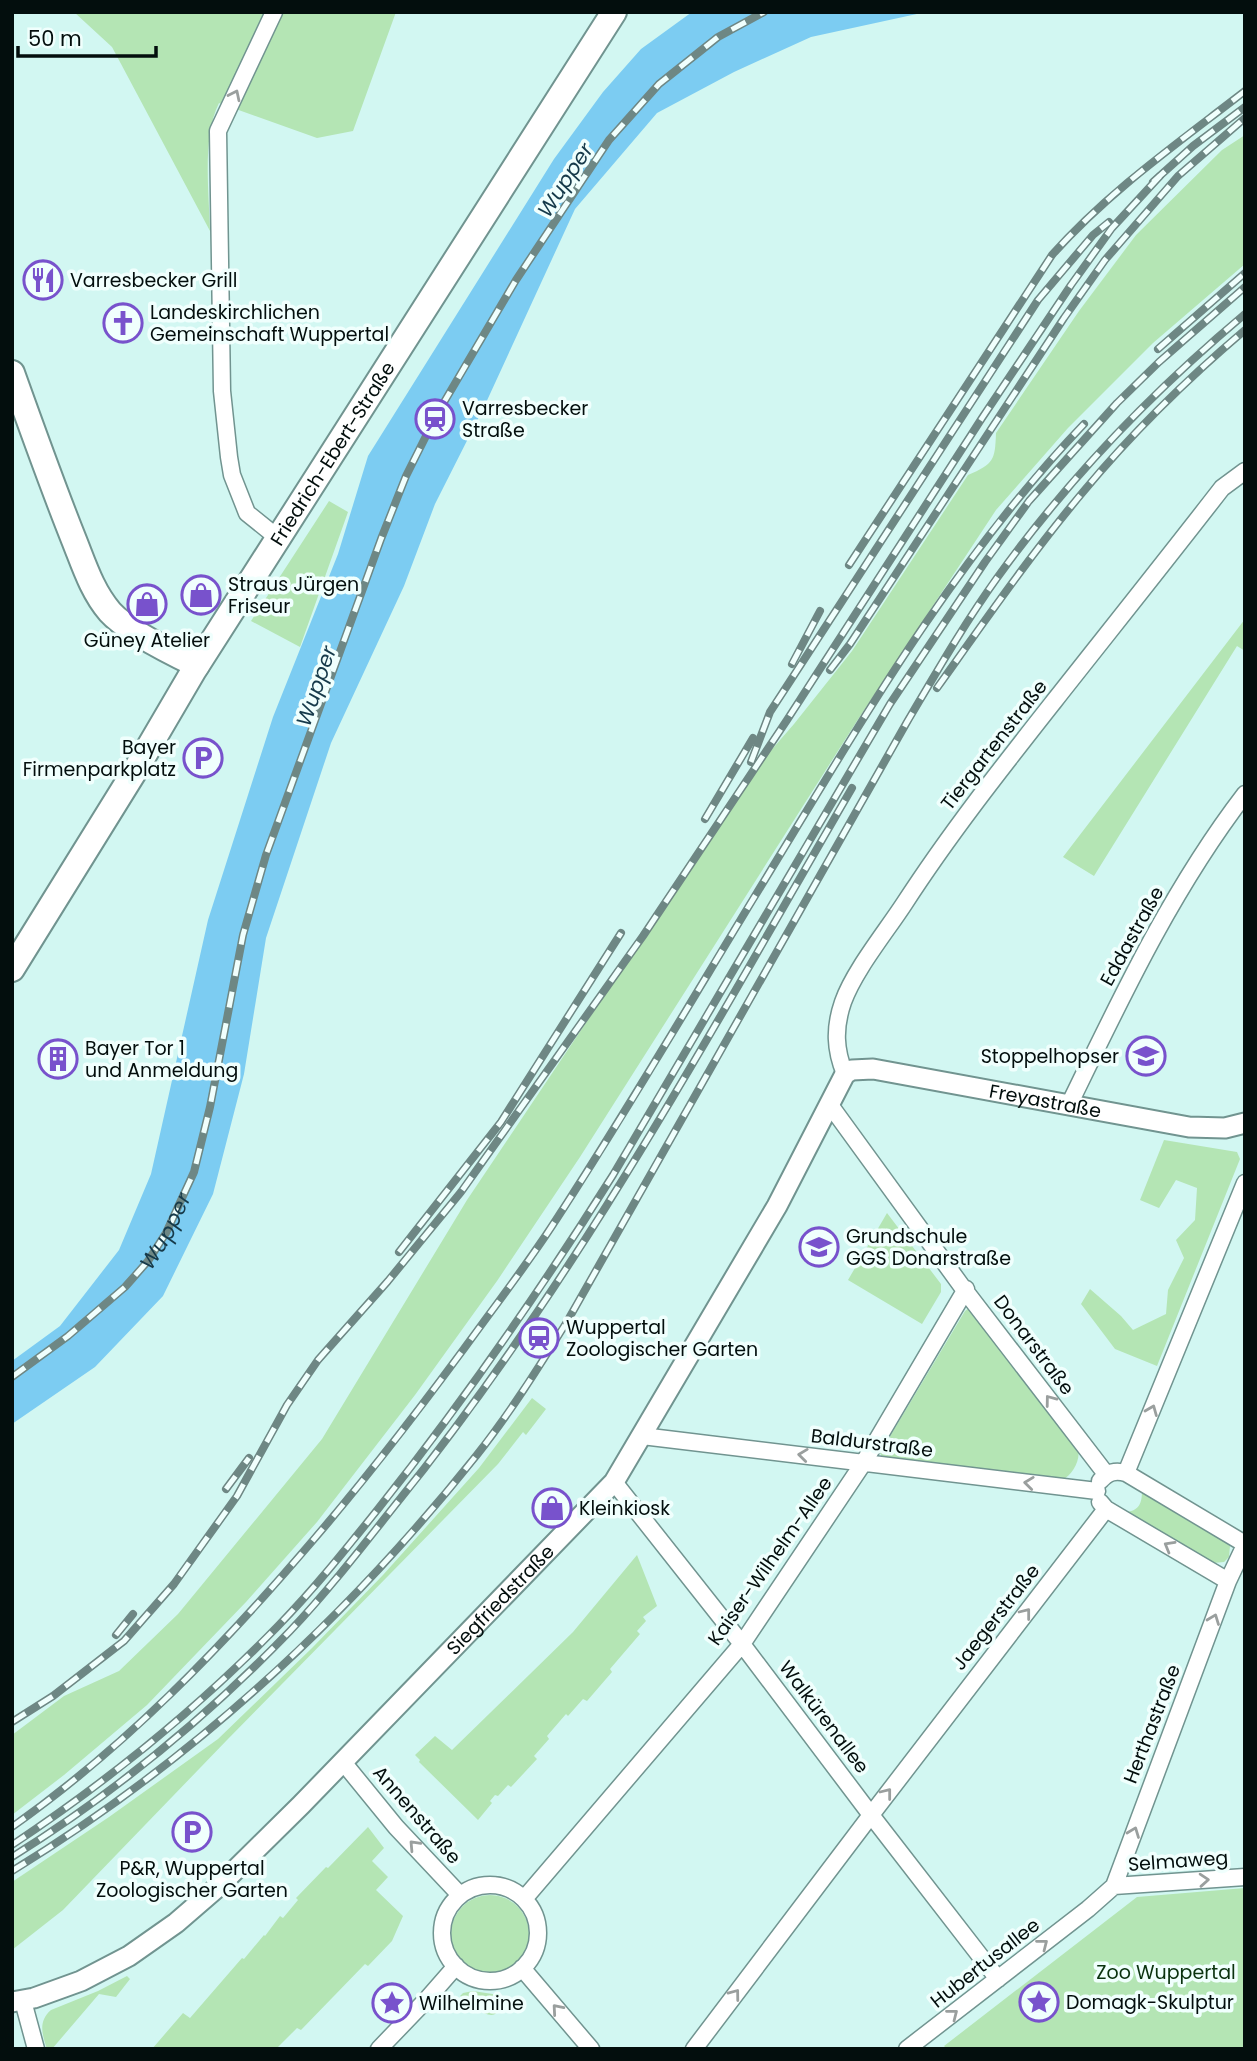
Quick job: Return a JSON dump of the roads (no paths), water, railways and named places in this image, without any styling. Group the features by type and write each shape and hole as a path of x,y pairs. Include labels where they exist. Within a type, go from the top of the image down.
{"main road":[{"name":"Friedrich-Ebert-Straße","path":"12,969 197,666 614,12"},
{"path":"12,373 60,506 95,592 111,614 124,624 197,666"}],"street":[{"path":"274,12 218,131 222,391 229,457 232,475 247,513 278,538"},
{"name":"Tiergartenstraße","path":"845,1074 836,1044 842,1004 856,977 928,866 1000,770 1222,488 1245,471"},
{"name":"Eddastraße","path":"1069,1105 1134,971 1192,872 1245,794"},
{"name":"Freyastraße","path":"845,1074 852,1070 873,1069 1189,1127 1225,1128 1245,1123"},
{"name":"Siegfriedstraße","path":"36,2049 16,2001 81,1981 130,1956 220,1885 614,1482 777,1206 845,1074"},
{"name":"Donarstraße","path":"830,1105 1106,1474"},
{"path":"1126,1473 1245,1183"},
{"name":"Kaiser-Wilhelm-Allee","path":"524,1899 742,1644 864,1462 966,1289"},
{"name":"Baldurstraße","path":"642,1436 1097,1491"},
{"path":"1228,1581 1106,1509 1100,1502 1098,1483 1106,1474 1118,1471 1126,1473 1245,1545"},
{"name":"Walkürenallee","path":"614,1482 742,1644 998,1979"},
{"name":"Jaegerstraße","path":"694,2049 1106,1509"},
{"name":"Herthastraße","path":"1088,1909 1114,1886 1228,1581 1241,1565 1245,1545"},
{"name":"Annenstraße","path":"343,1762 396,1826 460,1895"},
{"name":"Selmaweg","path":"1114,1886 1245,1877"},
{"path":"493,1884 510,1889 524,1899 530,1905 537,1921 538,1938 533,1955 522,1968 504,1979 487,1980 470,1976 456,1966 446,1953 442,1930 449,1907 460,1895 475,1887 493,1884"},
{"name":"Hubertusallee","path":"907,2049 1088,1909"},
{"path":"379,2049 456,1966"},
{"path":"522,1968 591,2049"}],"water":[{"name":"Wupper","path":"692,12 926,12 811,37 734,72 657,113 575,209 484,407 435,504 404,586 331,743 266,938 244,1074 213,1194 163,1296 95,1367 12,1424 12,1361 60,1326 119,1250 151,1174 208,920 273,717 338,554 368,456 554,159 603,92 641,49"}],"railway":[{"path":"12,1377 68,1336 125,1287 148,1261 166,1233 194,1172 210,1107 243,935 266,855 381,539 406,476 437,414 516,280 609,140 659,84 718,37 764,12"},
{"path":"849,565 1052,255 1120,189 1245,91"},
{"path":"1153,182 1193,146 1245,107"},
{"path":"830,670 850,644 1105,260 1178,176 1245,118"},
{"path":"12,1722 53,1696 124,1641 174,1584 237,1496 287,1405 318,1360 461,1192 643,936 1071,285 1112,228 1160,176"},
{"path":"751,762 770,712 1038,300 1093,235 1109,222"},
{"path":"1158,349 1245,273"},
{"path":"12,1845 151,1743 247,1657 330,1569 410,1469 529,1303 613,1175 890,704 985,562 1029,501 1117,403 1159,362 1245,287"},
{"path":"12,1871 78,1829 141,1783 203,1735 262,1684 374,1574 476,1456 568,1320 907,722 985,595 1024,541 1113,438 1177,374 1245,314"},
{"path":"937,688 1026,564 1102,470 1160,408 1245,330"},
{"path":"12,1827 94,1764 206,1659 309,1545 421,1406 528,1262 579,1185 832,769 909,649 991,532 1084,424"},
{"path":"792,664 820,611"},
{"path":"705,819 753,738"},
{"path":"12,1857 50,1833 158,1753 226,1694 304,1616 396,1504 461,1420 582,1245 693,1064 852,788"},
{"path":"399,1252 501,1122 621,933"},
{"path":"226,1489 249,1458"},
{"path":"116,1635 133,1614"}],"place":[{"name":"Varresbecker Grill","path":"43,280"},
{"name":"Landeskirchlichen Gemeinschaft Wuppertal","path":"123,323"},
{"name":"Varresbecker Straße","path":"435,419"},
{"name":"Straus Jürgen Friseur","path":"201,595"},
{"name":"Güney Atelier","path":"147,604"},
{"name":"Bayer Firmenparkplatz","path":"203,758"},
{"name":"Stoppelhopser","path":"1146,1056"},
{"name":"Bayer Tor 1 und Anmeldung","path":"58,1059"},
{"name":"Grundschule GGS Donarstraße","path":"819,1247"},
{"name":"Wuppertal Zoologischer Garten","path":"539,1338"},
{"name":"Kleinkiosk","path":"552,1508"},
{"name":"P&R, Wuppertal Zoologischer Garten","path":"192,1832"},
{"name":"Domagk-Skulptur","path":"1039,2002"},
{"name":"Wilhelmine","path":"392,2003"}],"park label":[{"name":"Zoo Wuppertal","path":"1166,1972"}]}
